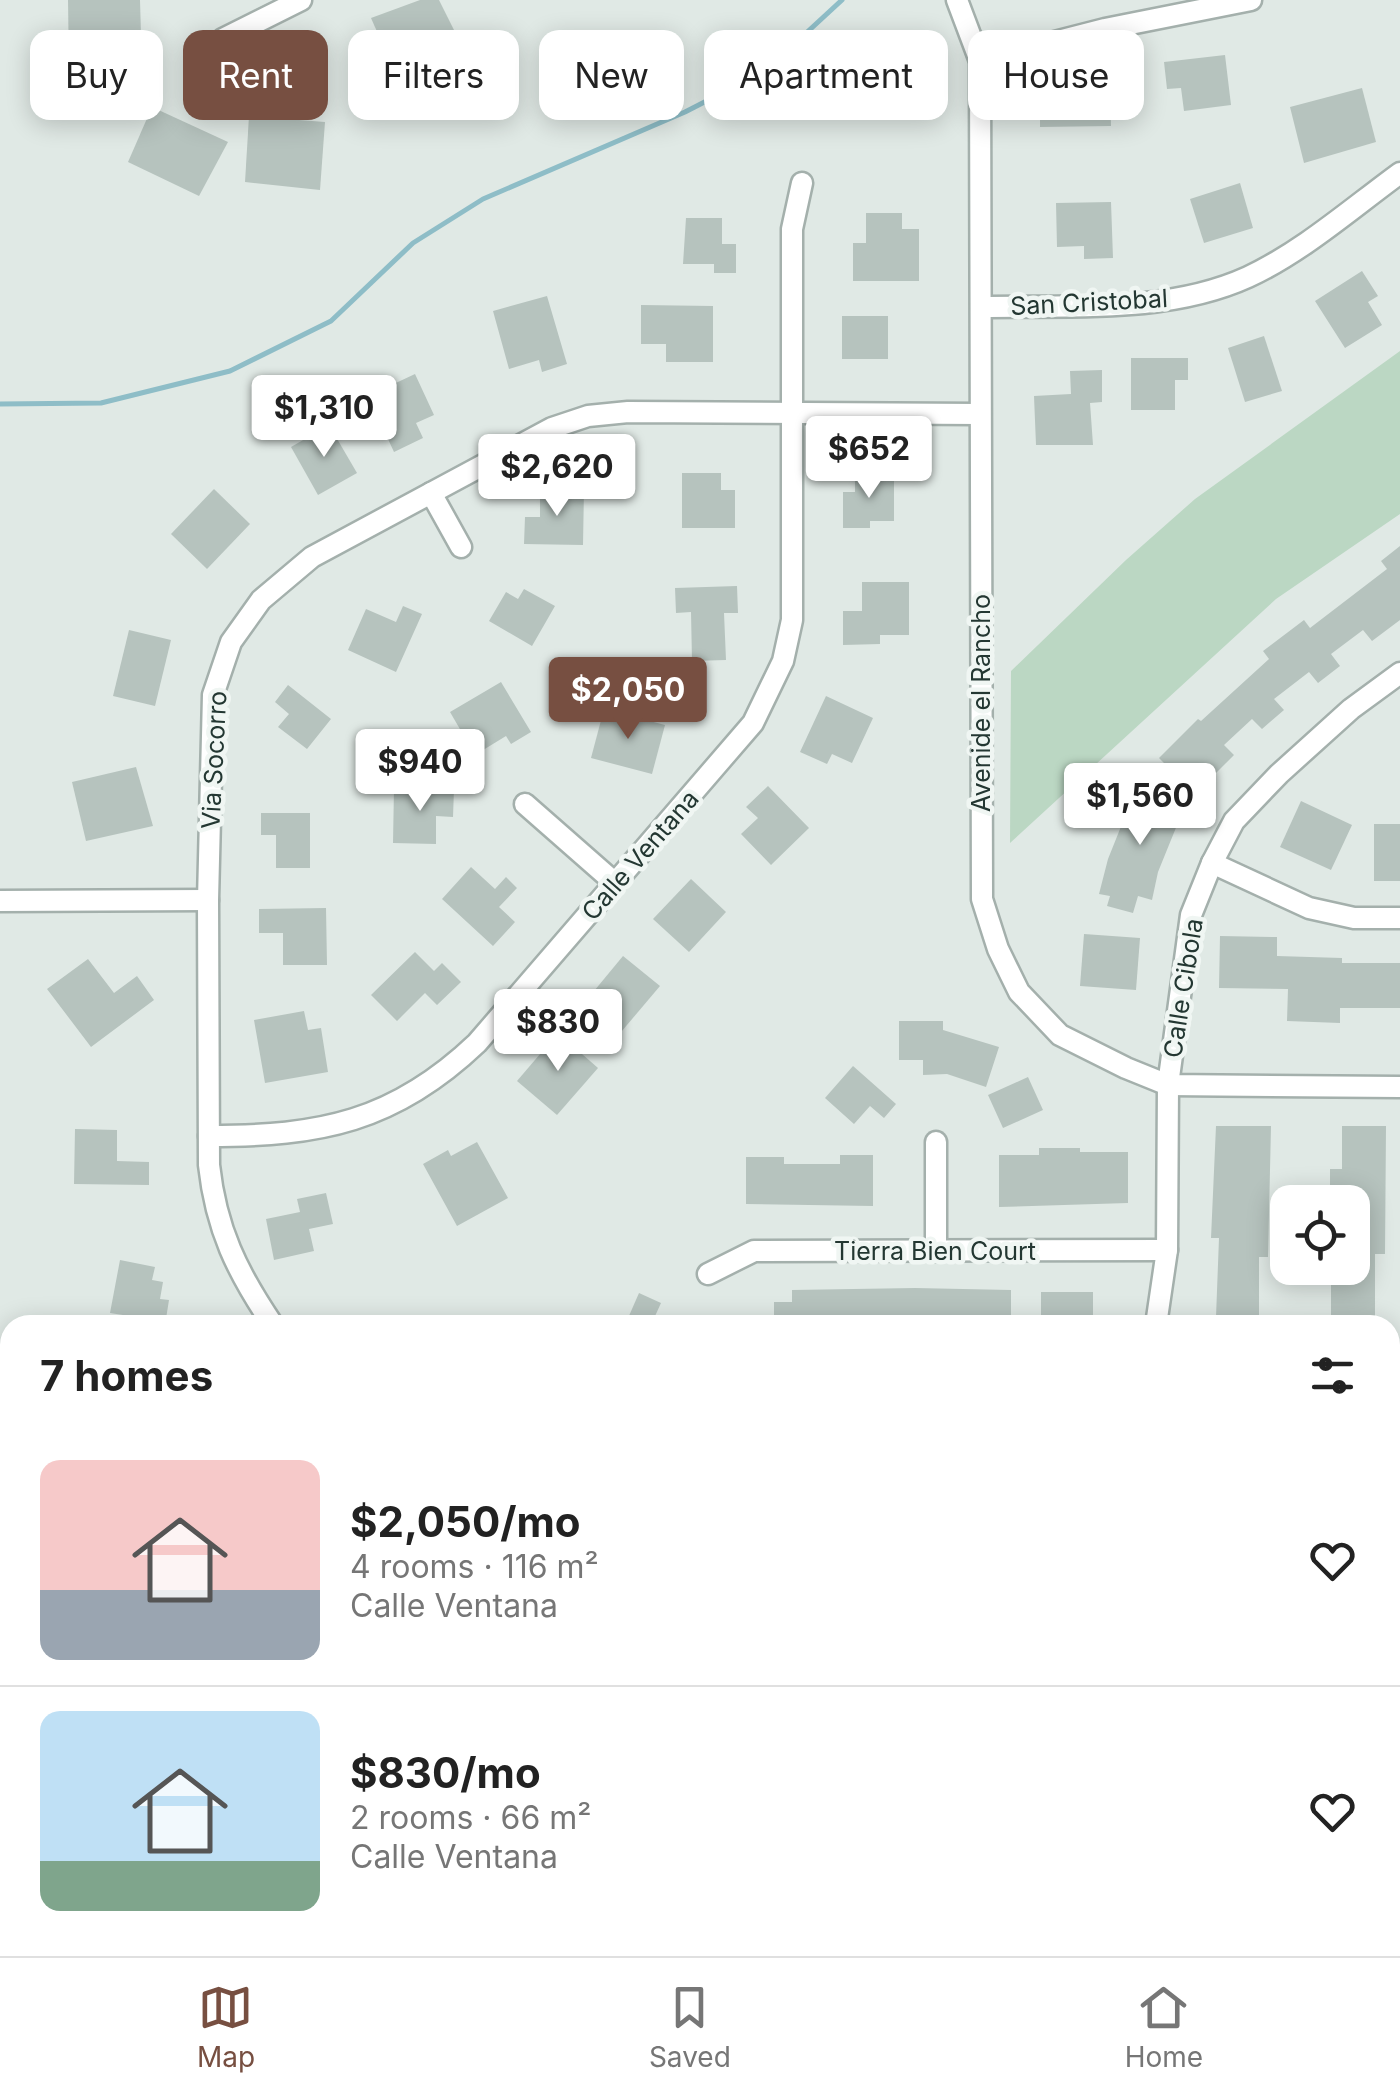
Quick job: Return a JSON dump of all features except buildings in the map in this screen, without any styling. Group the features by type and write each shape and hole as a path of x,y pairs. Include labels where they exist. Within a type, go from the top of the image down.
{"street":[{"path":"239,30 301,0"},
{"name":"Avenide el Rancho","path":"957,0 968,30"},
{"path":"1101,30 1251,0"},
{"name":"Avenide el Rancho","path":"980,120 982,899 998,948 1019,992 1060,1035 1168,1085 1400,1087"},
{"name":"San Cristobal","path":"982,306 1130,303 1207,292 1264,267 1400,173"},
{"name":"Calle Ventana","path":"208,1136 258,1136 356,1119 402,1102 445,1074 477,1044 753,722 783,661 792,620 792,229 802,183"},
{"name":"Via Socorro","path":"267,1315 227,1248 212,1196 208,1136 213,695 231,642 261,600 312,557 520,443 588,416 628,412 980,414"},
{"path":"430,492 462,547"},
{"name":"Calle Cibola","path":"1158,1315 1168,1250 1168,1085 1192,915 1234,821 1278,774 1351,709 1400,673"},
{"path":"526,804 615,883"},
{"path":"1212,863 1309,908 1354,918 1400,918"},
{"path":"0,901 208,900"},
{"path":"936,1142 936,1251"},
{"name":"Tierra Bien Court","path":"708,1274 754,1251 1168,1250"}],"green space":[{"path":"1400,351 1400,514 1276,599 1010,843 1011,671 1195,499"}],"waterway":[{"path":"0,404 101,403 230,371 331,321 413,243 483,199 685,112 765,71 842,0"}]}
